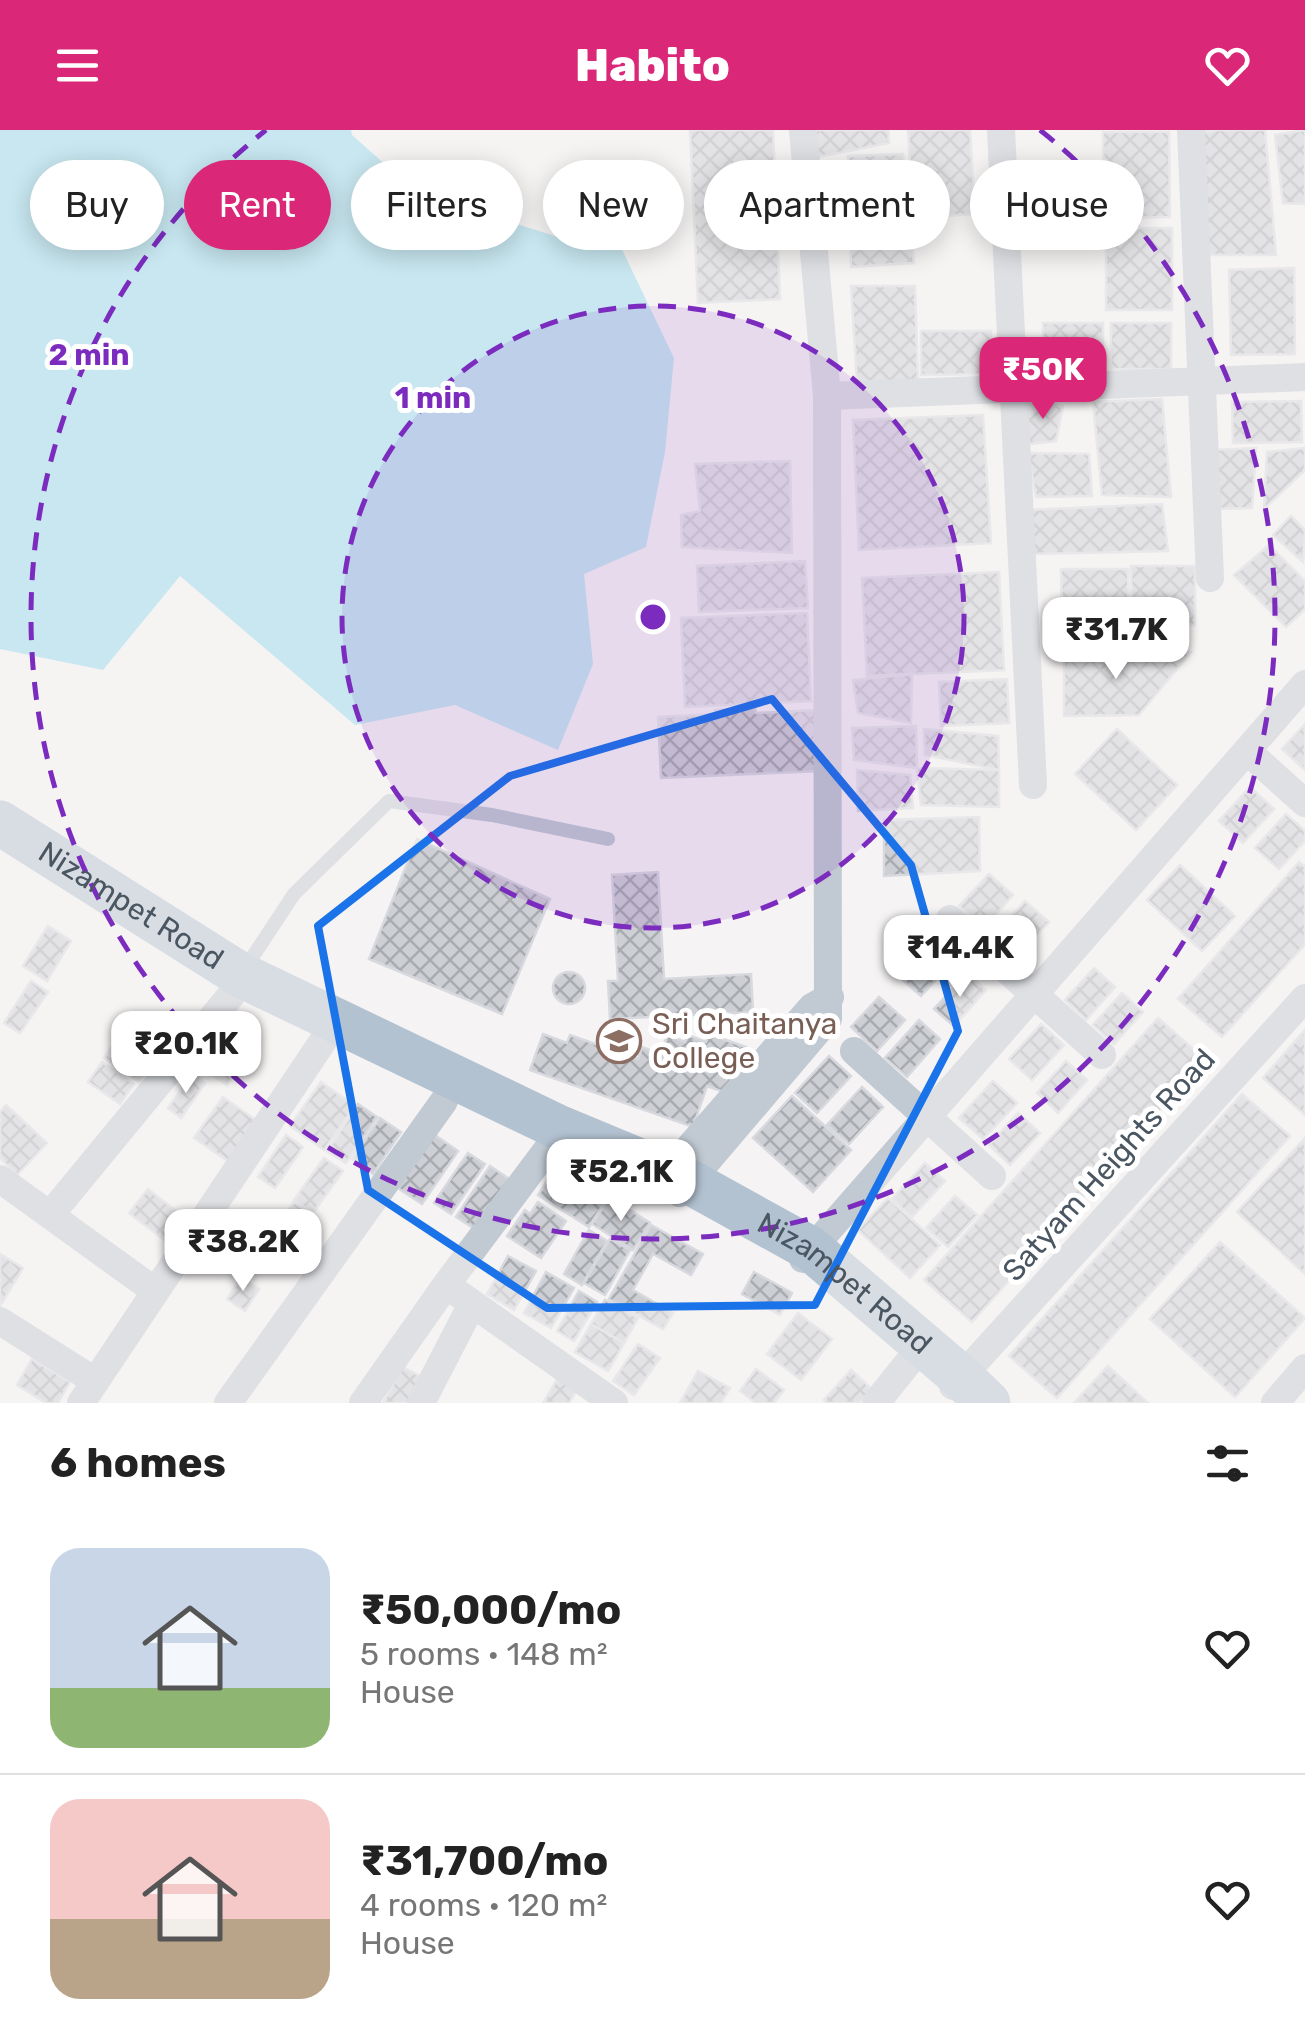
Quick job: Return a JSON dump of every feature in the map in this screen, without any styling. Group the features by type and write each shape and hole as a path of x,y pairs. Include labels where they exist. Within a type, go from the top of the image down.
{"main road":[{"name":"Nizampet Road","path":"0,823 323,1041 548,1148 671,1186"},
{"name":"Nizampet Road","path":"0,844 236,984 558,1127 804,1258 965,1393"}],"street":[{"path":"671,1186 812,1007 830,997 827,396 803,130"},
{"path":"1001,130 1032,785"},
{"path":"1191,130 1210,578"},
{"path":"827,396 1305,377"},
{"path":"804,1258 1305,684"},
{"path":"1247,751 1305,803"},
{"path":"950,918 1102,1054"},
{"path":"50,1215 236,984"},
{"name":"Satyam Heights Road","path":"965,1393 1305,998"},
{"path":"0,1321 89,1392 323,1041"},
{"path":"854,1051 992,1176"},
{"path":"228,1403 444,1100"},
{"path":"363,1403 548,1148"},
{"path":"0,1179 155,1291"},
{"path":"446,1284 614,1403"},
{"path":"421,1403 472,1304"},
{"path":"876,1403 917,1352"},
{"path":"1275,1403 1305,1368"}],"lane":[{"path":"236,984 294,894 389,801 608,839"}],"highlighted area":[{"path":"772,699 911,865 958,1031 815,1305 547,1308 368,1190 318,926 510,776"}],"water":[{"path":"0,130 351,130 380,160 351,160 351,250 523,250 523,226 543,232 543,250 622,250 674,358 665,452 646,547 584,574 593,664 558,750 455,705 355,725 180,576 103,670 0,649"}],"building":[{"path":"690,130 773,130 774,160 704,160 704,250 778,250 780,299 698,303"},
{"path":"814,130 888,130 889,143 818,157"},
{"path":"908,130 970,130 970,214 950,216 950,160 910,160"},
{"path":"1265,130 1276,255 1209,255 1200,132"},
{"path":"1305,130 1305,204 1283,203 1275,135"},
{"path":"1103,132 1169,132 1170,217 1144,217 1144,160 1103,160"},
{"path":"903,154 904,160 848,160 848,156"},
{"path":"1144,228 1172,228 1172,310 1106,310 1106,250 1144,250"},
{"path":"851,250 913,250 914,263 851,267"},
{"path":"1294,268 1295,354 1231,355 1229,270"},
{"path":"851,286 915,286 918,381 857,382"},
{"path":"1043,323 1103,323 1103,370 1043,370"},
{"path":"1111,323 1171,323 1171,369 1111,369"},
{"path":"921,331 991,331 991,374 921,375"},
{"path":"1162,399 1171,497 1102,495 1093,402"},
{"path":"1301,401 1302,442 1233,443 1232,402"},
{"path":"1027,402 1063,406 1056,441 1028,444"},
{"path":"983,415 991,543 859,550 853,420"},
{"path":"1256,448 1252,508 1213,509 1212,450"},
{"path":"1305,448 1305,470 1264,509 1267,452"},
{"path":"1028,453 1089,454 1092,496 1036,497"},
{"path":"790,461 792,553 682,547 681,515 700,511 695,464"},
{"path":"1162,504 1168,551 1033,554 1029,510"},
{"path":"1291,516 1305,530 1303,562 1273,535"},
{"path":"1269,545 1305,581 1305,609 1286,627 1234,575"},
{"path":"805,561 808,608 699,612 697,566"},
{"path":"1131,566 1195,566 1195,625 1132,626"},
{"path":"1061,569 1128,569 1129,628 1062,629"},
{"path":"999,572 1004,670 867,676 862,578"},
{"path":"807,613 811,701 685,707 681,618"},
{"path":"1191,652 1139,715 1064,716 1064,656"},
{"path":"912,674 911,723 858,713 853,680"},
{"path":"1007,679 1009,723 941,726 939,682"},
{"path":"755,708 756,713 817,710 820,771 661,778 658,717"},
{"path":"1305,724 1305,770 1282,749"},
{"path":"916,726 917,768 854,760 852,728"},
{"path":"924,729 998,736 999,770 925,755"},
{"path":"1117,729 1177,785 1136,830 1075,774"},
{"path":"917,768 999,770 999,807 921,805"},
{"path":"857,770 910,775 913,808 858,811"},
{"path":"1250,787 1274,809 1243,843 1219,821"},
{"path":"1286,814 1305,831 1305,841 1279,869 1255,848"},
{"path":"979,817 980,871 884,876 884,820"},
{"path":"417,839 550,899 502,1014 369,959"},
{"path":"1299,862 1305,867 1305,944 1222,1037 1178,999"},
{"path":"1180,865 1235,916 1202,951 1147,900"},
{"path":"658,872 664,979 751,974 753,1012 610,1019 608,981 618,981 612,875"},
{"path":"989,874 1013,895 984,928 959,906"},
{"path":"1025,901 1049,922 1018,956 994,935"},
{"path":"48,926 71,941 47,981 23,966"},
{"path":"932,941 954,960 921,996 899,977"},
{"path":"1094,968 1115,987 1086,1020 1065,1000"},
{"path":"569,972 580,977 585,988 580,999 569,1004 558,999 553,988 558,977"},
{"path":"967,973 986,990 954,1026 934,1009"},
{"path":"31,981 48,992 20,1033 4,1023"},
{"path":"1122,993 1143,1012 1114,1044 1093,1025"},
{"path":"879,997 905,1020 877,1051 851,1027"},
{"path":"1158,1018 1206,1060 972,1322 924,1280"},
{"path":"919,1020 940,1039 907,1077 885,1058"},
{"path":"1041,1024 1064,1045 1032,1080 1009,1059"},
{"path":"215,1027 250,1052 227,1085 192,1061"},
{"path":"1305,1030 1305,1115 1263,1078"},
{"path":"120,1034 155,1058 139,1082 104,1058"},
{"path":"543,1034 567,1043 570,1035 638,1059 642,1047 661,1054 667,1035 685,1042 688,1035 706,1042 709,1034 746,1047 729,1094 707,1086 693,1127 530,1070"},
{"path":"829,1056 851,1076 817,1113 795,1093"},
{"path":"1066,1061 1087,1080 1058,1113 1037,1093"},
{"path":"102,1062 134,1084 120,1104 88,1082"},
{"path":"192,1074 205,1083 181,1118 168,1108"},
{"path":"993,1081 1017,1103 983,1139 959,1118"},
{"path":"321,1082 355,1106 324,1150 290,1126"},
{"path":"862,1087 883,1107 849,1144 827,1125"},
{"path":"1242,1094 1290,1136 1057,1398 1009,1356"},
{"path":"792,1096 851,1150 813,1192 753,1138"},
{"path":"223,1097 257,1121 229,1162 194,1138"},
{"path":"358,1104 377,1117 346,1163 327,1151"},
{"path":"6,1105 47,1143 17,1175 0,1158 0,1112"},
{"path":"1018,1113 1040,1133 1010,1165 989,1145"},
{"path":"380,1118 401,1132 373,1174 352,1159"},
{"path":"432,1133 458,1151 422,1204 396,1187"},
{"path":"286,1135 303,1147 275,1188 258,1177"},
{"path":"1305,1138 1305,1274 1237,1212"},
{"path":"468,1153 485,1164 451,1214 434,1203"},
{"path":"324,1158 343,1171 313,1213 294,1200"},
{"path":"925,1163 945,1181 912,1217 892,1199"},
{"path":"490,1166 512,1181 478,1231 456,1217"},
{"path":"552,1173 603,1205 589,1227 538,1195"},
{"path":"148,1189 185,1218 167,1242 129,1213"},
{"path":"955,1196 977,1215 948,1247 926,1228"},
{"path":"610,1197 650,1223 633,1250 592,1224"},
{"path":"888,1198 940,1245 910,1278 858,1230"},
{"path":"294,1202 314,1216 297,1240 277,1227"},
{"path":"538,1202 566,1221 541,1258 507,1236 525,1210 530,1214"},
{"path":"651,1225 703,1254 691,1275 653,1254 633,1290 673,1313 663,1329 609,1299"},
{"path":"276,1230 297,1244 281,1268 260,1254"},
{"path":"589,1230 607,1241 582,1285 564,1274"},
{"path":"217,1233 252,1256 239,1275 204,1252"},
{"path":"610,1239 630,1250 605,1295 584,1283"},
{"path":"1220,1242 1305,1318 1235,1397 1150,1319"},
{"path":"0,1254 23,1268 0,1306"},
{"path":"508,1256 536,1271 514,1310 487,1294"},
{"path":"546,1272 574,1288 551,1328 524,1313"},
{"path":"754,1272 792,1293 780,1315 742,1294"},
{"path":"241,1278 259,1289 245,1311 227,1299"},
{"path":"579,1291 597,1302 574,1341 557,1331"},
{"path":"605,1300 638,1318 624,1343 591,1324"},
{"path":"798,1313 832,1339 801,1380 767,1354"},
{"path":"591,1324 624,1343 608,1371 575,1352"},
{"path":"638,1344 660,1358 634,1395 613,1381"},
{"path":"32,1359 70,1382 58,1403 46,1403 17,1385"},
{"path":"1108,1366 1148,1403 1074,1403"},
{"path":"403,1367 429,1381 416,1403 383,1403"},
{"path":"756,1369 784,1390 774,1403 756,1403 740,1391"},
{"path":"851,1370 872,1389 859,1403 827,1403 824,1400"},
{"path":"562,1371 581,1383 569,1403 543,1403"},
{"path":"698,1371 730,1388 721,1403 680,1403"}],"place":[{"name":"Sri Chaitanya College","path":"619,1041"}]}
